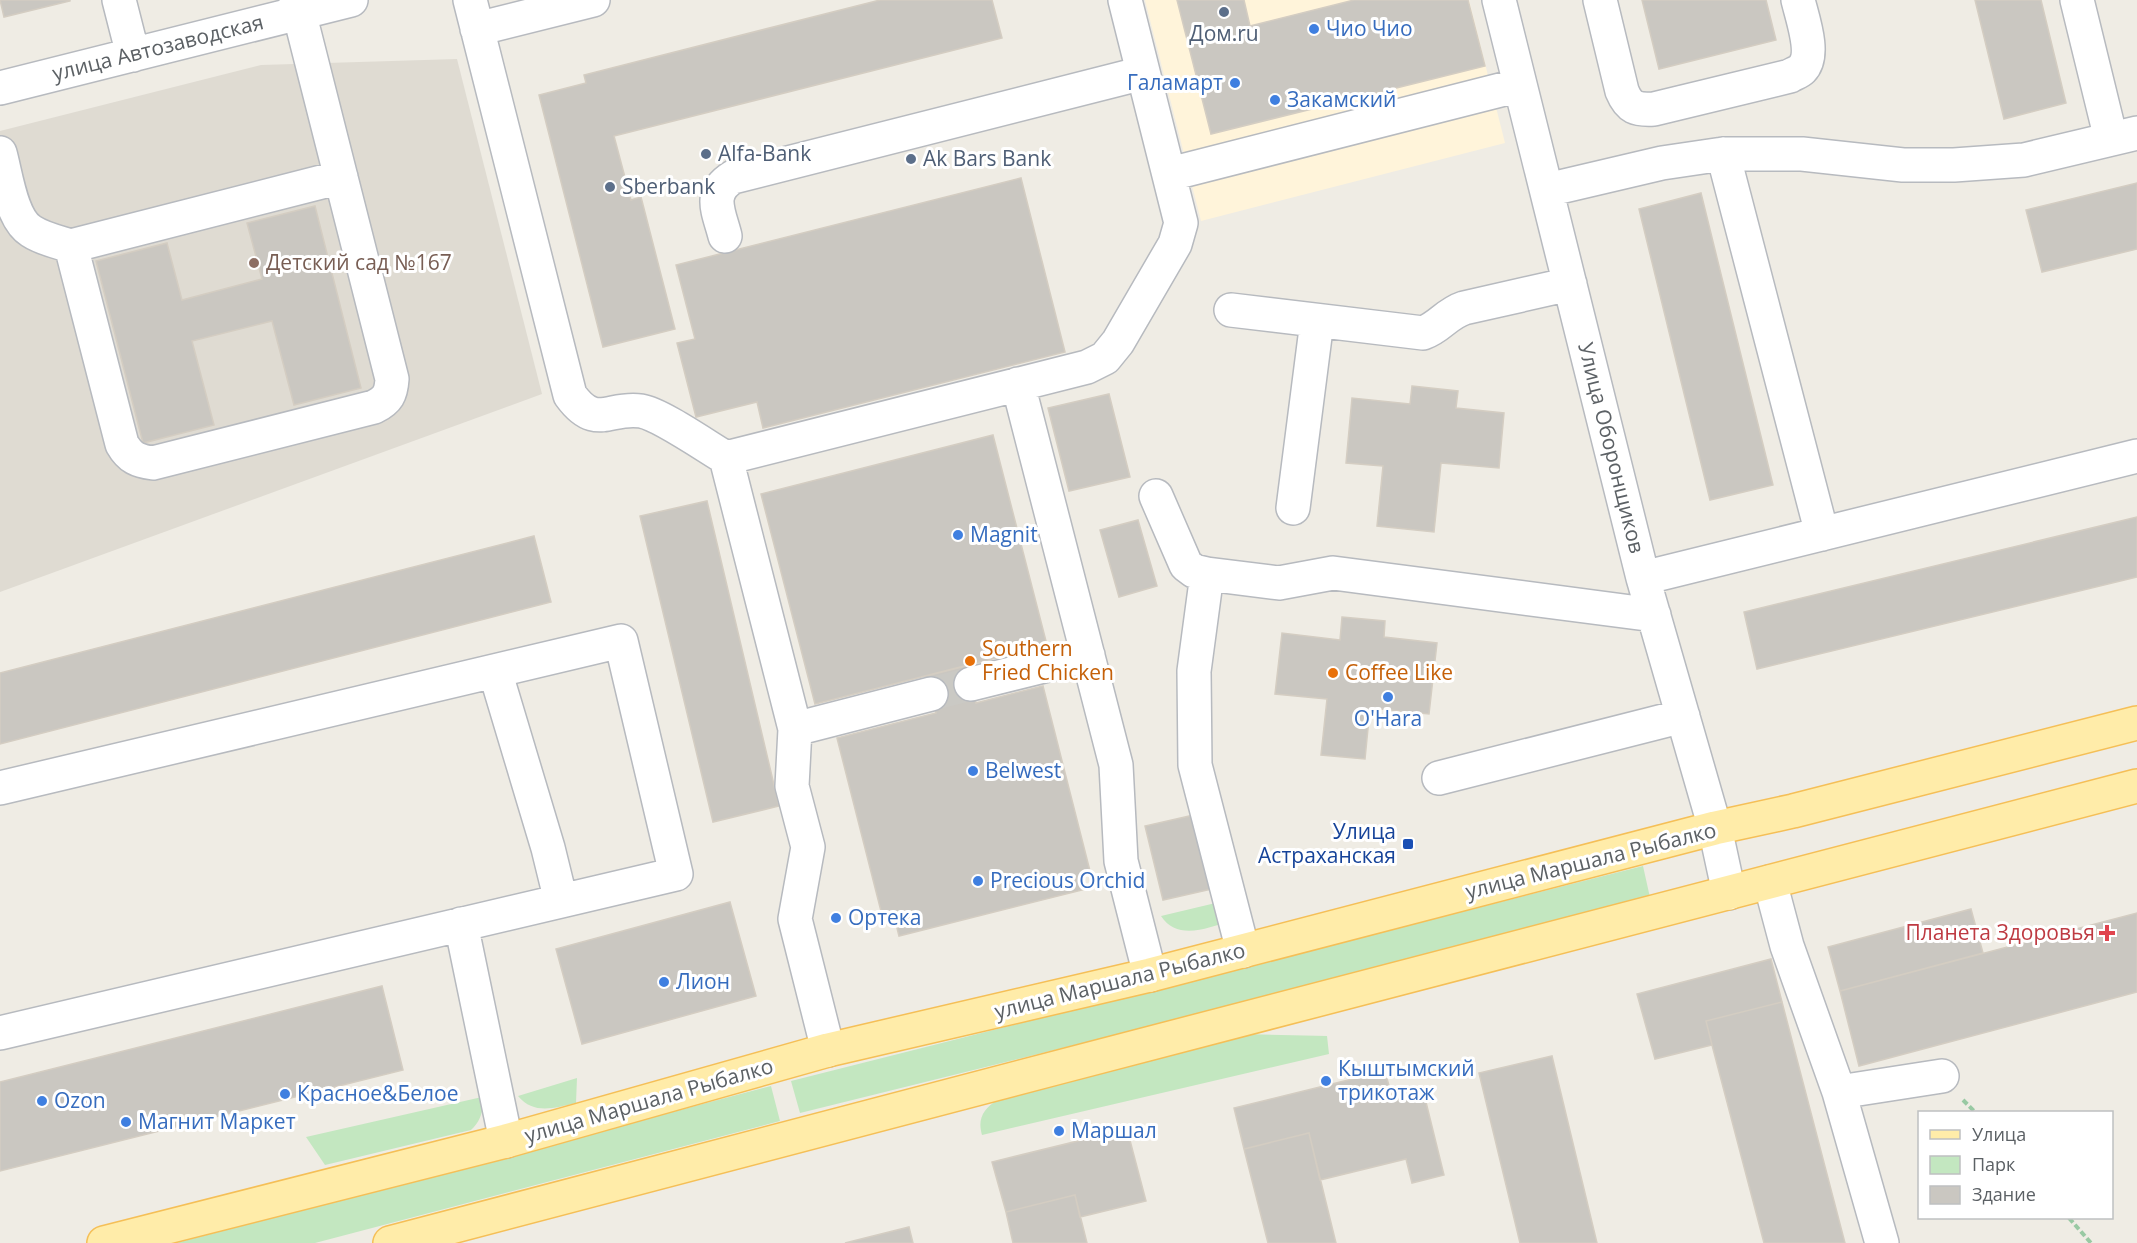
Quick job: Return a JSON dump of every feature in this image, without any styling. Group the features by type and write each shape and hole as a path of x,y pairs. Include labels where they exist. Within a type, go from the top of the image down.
{"main road":[{"name":"улица Маршала Рыбалко","path":"104,1243 506,1141 828,1050 1150,975 1715,828 1804,808 2137,723"},
{"path":"390,1243 1441,966 2137,786"}],"street":[{"path":"119,0 133,55"},
{"name":"улица Автозаводская","path":"0,88 133,55 297,7 351,0"},
{"path":"593,0 473,15 570,395 578,406 591,414 607,416 641,411 662,420 726,458 1087,367 1105,358 1118,342 1176,244 1180,223 1170,174 1125,0"},
{"name":"Улица Оборонщиков","path":"1499,0 1643,578 1715,828 1729,893"},
{"path":"1600,0 1626,101 1638,110 1654,110 1790,76 1803,68 1808,58 1808,46 1798,0"},
{"path":"1547,190 1662,163 1723,154 1802,154 1903,165 1954,165 2024,160 2124,136 2077,0"},
{"path":"71,246 122,444 128,454 140,461 153,463 374,407 386,401 391,392 392,379 297,7"},
{"path":"725,236 717,204 717,192 733,177 1143,73"},
{"path":"1170,174 1520,85"},
{"path":"0,153 20,222 30,231 71,246 340,177"},
{"path":"1723,154 1822,534"},
{"path":"1231,310 1423,333 1431,330 1450,313 1464,308 1570,284"},
{"path":"1293,508 1317,321"},
{"path":"1018,384 1116,765 1121,861 1150,975"},
{"path":"1643,578 2137,456"},
{"path":"726,458 795,729 792,786 808,847 795,919 828,1050"},
{"path":"1156,496 1186,565 1194,571 1279,583 1333,573 1654,615"},
{"path":"1207,574 1194,671 1195,765 1243,951"},
{"path":"0,788 621,642 676,874 0,1034"},
{"path":"971,684 1088,655"},
{"path":"495,671 548,848 561,902"},
{"path":"795,729 931,694"},
{"path":"1439,778 1683,716"},
{"path":"1770,882 1787,946 1839,1092 1882,1243"},
{"path":"461,924 506,1141"},
{"path":"1839,1092 1942,1076"}],"path":[{"path":"2070,1219 2091,1243"}],"shaded area":[{"path":"1145,0 1469,0 1505,143 1201,221"},
{"name":"Детский сад №167","path":"457,59 542,394 0,592 0,131 261,65"}],"green space":[{"path":"1643,866 1651,902 800,1113 791,1081"},
{"path":"1224,901 1230,921 1203,929 1175,928 1161,916"},
{"path":"1243,1034 1327,1036 1329,1054 982,1135 980,1124 983,1114 997,1100"},
{"path":"577,1078 576,1103 545,1109 531,1106 518,1096"},
{"path":"771,1086 780,1121 315,1243 176,1243"},
{"path":"482,1097 481,1115 471,1130 325,1165 306,1137"}],"building":[{"path":"0,0 70,0 70,1 4,17"},
{"path":"880,0 992,0 1002,38 614,136 631,200 641,197 675,329 603,347 539,95 586,83 584,75"},
{"name":"Закамский","path":"1177,0 1244,0 1250,26 1354,0 1468,0 1485,66 1211,134"},
{"path":"1642,0 1766,0 1776,40 1659,69"},
{"path":"1975,0 2041,0 2066,103 2004,119"},
{"path":"1021,178 1065,352 763,428 757,402 696,417 677,343 695,339 676,265"},
{"path":"2137,183 2137,249 2042,272 2026,210"},
{"path":"1701,193 1773,485 1710,500 1639,209"},
{"path":"315,206 361,388 294,405 272,321 192,341 214,425 143,443 96,261 167,243 182,300 262,279 247,223"},
{"path":"1412,386 1458,391 1456,408 1504,413 1499,468 1441,463 1434,532 1377,526 1383,466 1346,463 1352,398 1410,404"},
{"path":"1109,394 1130,477 1069,491 1048,408"},
{"path":"993,435 1047,645 815,704 761,494"},
{"path":"707,501 779,806 713,822 640,516"},
{"path":"2137,517 2137,577 1757,669 1744,612"},
{"path":"1138,520 1157,586 1119,597 1100,530"},
{"path":"534,536 551,602 0,744 0,673"},
{"path":"1342,617 1385,621 1384,637 1437,643 1429,714 1370,708 1365,759 1321,755 1327,699 1275,694 1282,633 1340,640"},
{"path":"966,666 976,703 1043,686 1090,871 1082,873 1086,889 899,936 895,920 884,923 837,738 936,713 926,676"},
{"path":"1194,815 1212,889 1163,900 1145,826"},
{"path":"730,902 756,996 582,1044 556,949"},
{"path":"1971,909 1983,953 1840,991 1828,947"},
{"path":"2137,913 2137,992 1859,1066 1840,991"},
{"path":"1771,959 1782,1002 1706,1021 1712,1045 1655,1059 1637,994"},
{"path":"382,986 403,1070 0,1171 0,1082"},
{"path":"1782,1002 1845,1243 1764,1243 1712,1045 1706,1021"},
{"path":"1552,1056 1597,1243 1520,1243 1479,1073"},
{"path":"1385,1071 1392,1097 1423,1090 1444,1175 1412,1183 1406,1159 1320,1180 1309,1133 1244,1149 1234,1108"},
{"path":"1127,1129 1146,1201 1080,1217 1075,1195 1006,1212 992,1162"},
{"path":"1309,1133 1336,1243 1268,1243 1244,1149"},
{"path":"1075,1195 1087,1243 1013,1243 1006,1212"},
{"path":"909,1227 913,1243 845,1243"}],"tunnel":[{"path":"931,694 971,684"}],"place":[{"name":"Дом.ru","path":"1224,12"},
{"name":"Чио Чио","path":"1314,29"},
{"name":"Галамарт","path":"1235,83"},
{"name":"Закамский","path":"1275,100"},
{"name":"Alfa-Bank","path":"706,154"},
{"name":"Ak Bars Bank","path":"911,159"},
{"name":"Sberbank","path":"610,187"},
{"name":"Детский сад №167","path":"254,263"},
{"name":"Magnit","path":"958,535"},
{"name":"Southern Fried Chicken","path":"970,661"},
{"name":"Coffee Like","path":"1333,673"},
{"name":"O'Hara","path":"1388,697"},
{"name":"Belwest","path":"973,771"},
{"name":"Улица Астраханская","path":"1408,844"},
{"name":"Precious Orchid","path":"978,881"},
{"name":"Ортека","path":"836,918"},
{"name":"Планета Здоровья","path":"2107,933"},
{"name":"Лион","path":"664,982"},
{"name":"Кыштымский трикотаж","path":"1326,1081"},
{"name":"Красное&Белое","path":"285,1094"},
{"name":"Ozon","path":"42,1101"},
{"name":"Магнит Маркет","path":"126,1122"},
{"name":"Маршал","path":"1059,1131"}]}
